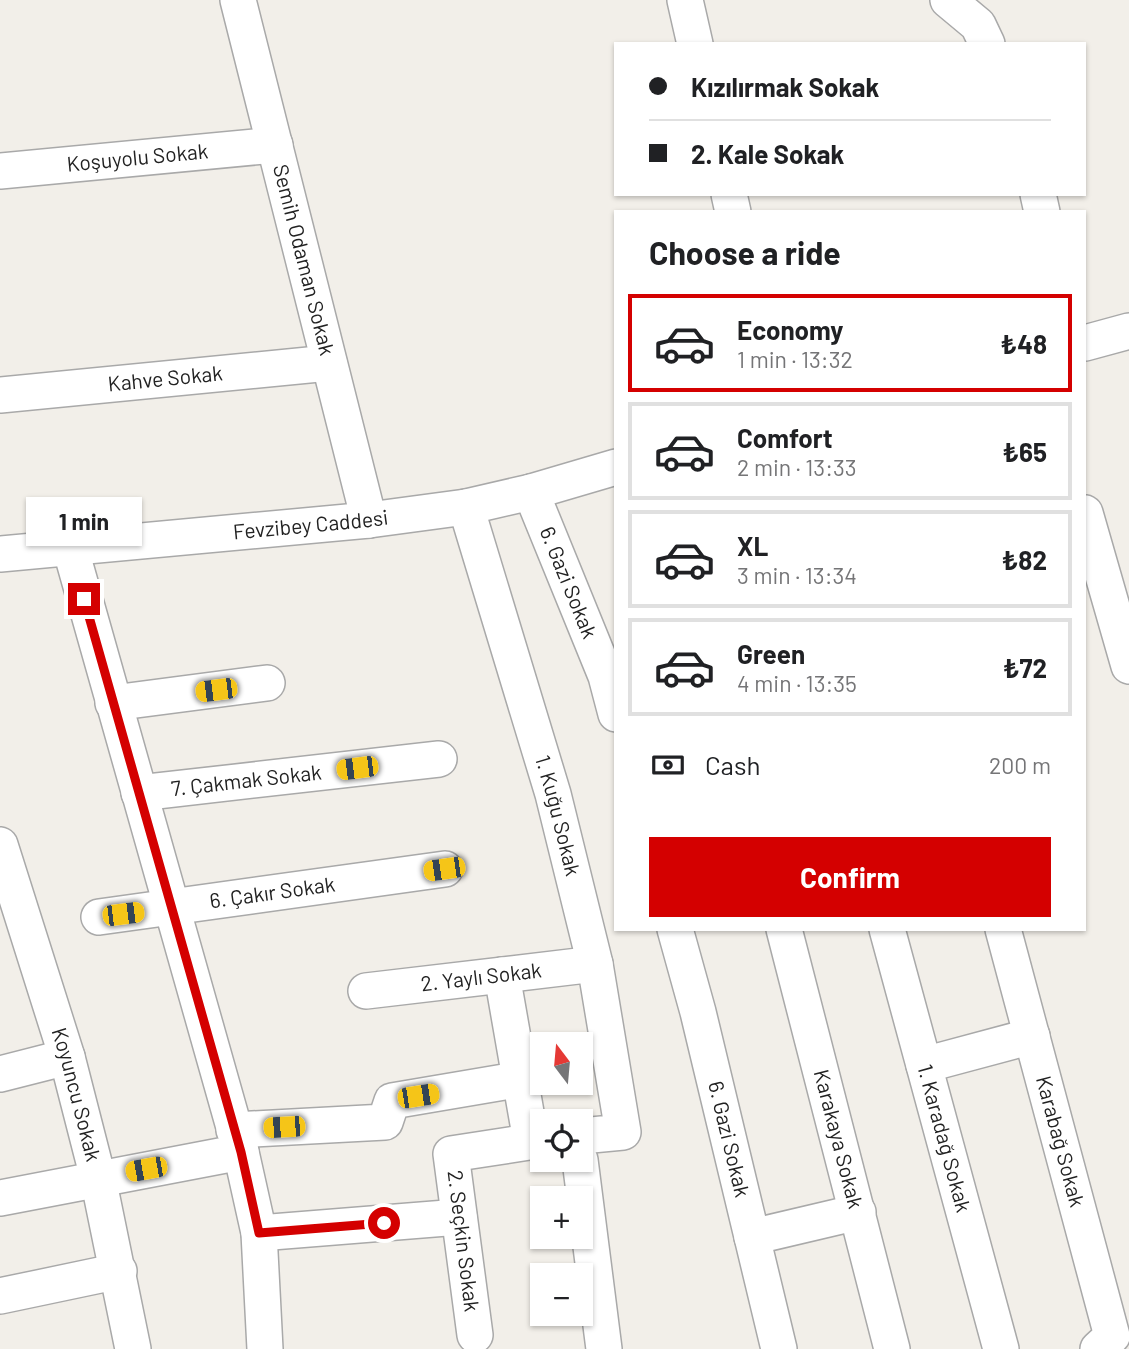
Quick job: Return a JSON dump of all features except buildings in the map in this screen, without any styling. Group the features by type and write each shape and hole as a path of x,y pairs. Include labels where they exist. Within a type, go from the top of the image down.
{"street":[{"name":"Semih Odaman Sokak","path":"238,0 369,520"},
{"path":"685,0 695,42"},
{"path":"948,0 978,25 986,42"},
{"name":"Koşuyolu Sokak","path":"0,172 275,145"},
{"path":"1086,343 1129,331"},
{"name":"Kahve Sokak","path":"0,395 329,363"},
{"name":"Fevzibey Caddesi","path":"0,554 369,520 466,507 531,492 614,468"},
{"name":"6. Gazi Sokak","path":"531,492 606,676 614,706"},
{"name":"1. Kuğu Sokak","path":"466,507 552,794 595,964 623,1132 593,1135"},
{"path":"1086,516 1129,666"},
{"path":"69,547 238,1141 259,1233 265,1349"},
{"path":"113,703 267,683"},
{"name":"7. Çakmak Sokak","path":"139,793 439,760"},
{"name":"Koyuncu Sokak","path":"0,845 67,1058 98,1178 134,1349"},
{"name":"6. Çakır Sokak","path":"99,917 444,869"},
{"name":"6. Gazi Sokak","path":"676,931 779,1349"},
{"name":"Karakaya Sokak","path":"785,931 892,1349"},
{"name":"1. Karadağ Sokak","path":"888,931 1001,1349"},
{"name":"Karabağ Sokak","path":"1004,931 1112,1336 1098,1349"},
{"name":"2. Yaylı Sokak","path":"366,991 595,964"},
{"path":"502,975 530,1112"},
{"path":"923,1065 1032,1036"},
{"path":"0,1074 67,1058"},
{"path":"0,1198 98,1178 238,1141 385,1122 392,1101 522,1079"},
{"name":"2. Seçkin Sokak","path":"475,1335 452,1154 530,1142"},
{"path":"582,1172 604,1349"},
{"path":"752,1237 858,1212"},
{"path":"259,1233 459,1217"},
{"path":"0,1296 119,1271"}],"route":[{"path":"84,599 241,1152 259,1233 384,1223"}]}
